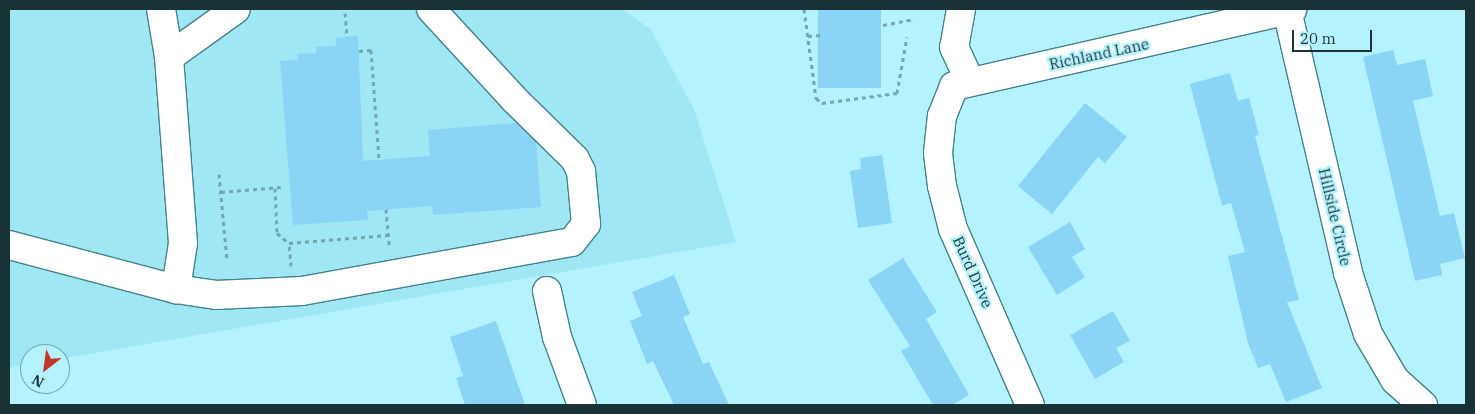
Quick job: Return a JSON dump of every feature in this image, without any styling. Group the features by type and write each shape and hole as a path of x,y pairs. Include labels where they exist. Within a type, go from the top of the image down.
{"street":[{"path":"161,9 169,58 183,243 176,289"},
{"path":"169,58 239,9"},
{"path":"9,245 176,289 216,295 302,291 562,245 579,237 586,215 581,171 575,159 514,99 432,9"},
{"path":"961,9 954,47 970,82"},
{"name":"Richland Lane","path":"940,133 954,86 1289,9"},
{"name":"Hillside Circle","path":"1289,9 1348,273 1368,334 1395,380 1423,405"},
{"name":"Burd Drive","path":"940,133 942,186 953,229 1030,405"},
{"path":"547,291 558,337 582,405"}],"path":[{"path":"804,9 816,98 822,103 897,93 907,36"},
{"path":"345,13 347,37"},
{"path":"883,25 914,19"},
{"path":"808,36 822,34"},
{"path":"359,51 371,50 379,160"},
{"path":"219,174 227,260"},
{"path":"221,192 281,187"},
{"path":"275,188 278,232 290,242 388,235"},
{"path":"386,209 389,253"},
{"path":"290,242 292,273"}],"shaded area":[{"path":"9,9 623,9 651,30 694,109 736,242 70,357 70,344 20,344 20,366 9,368"}],"building":[{"path":"818,9 881,9 881,88 818,88"},
{"path":"358,36 363,161 430,156 428,130 517,123 536,142 541,207 433,215 432,206 367,211 368,220 293,225 280,61 298,60 297,54 316,53 316,47 336,46 336,38"},
{"path":"1393,50 1397,65 1425,59 1433,96 1413,101 1440,216 1454,213 1465,258 1440,264 1442,275 1415,281 1363,57"},
{"path":"1230,73 1238,101 1249,98 1259,135 1255,136 1299,300 1287,302 1322,388 1286,402 1270,364 1258,368 1248,343 1228,256 1245,252 1231,203 1222,206 1190,84"},
{"path":"1085,103 1127,137 1105,163 1098,157 1052,214 1018,186"},
{"path":"882,155 892,223 858,228 850,171 861,169 860,158"},
{"path":"1070,222 1085,249 1072,257 1085,277 1057,295 1028,247"},
{"path":"903,258 937,312 926,319 969,395 952,405 933,405 901,351 910,346 868,280"},
{"path":"674,275 690,314 683,317 703,364 709,362 729,405 674,405 653,361 647,364 630,321 642,316 632,292"},
{"path":"1113,311 1130,341 1116,348 1124,362 1095,379 1070,335"},
{"path":"496,321 525,405 465,405 456,378 463,376 450,337"}]}
